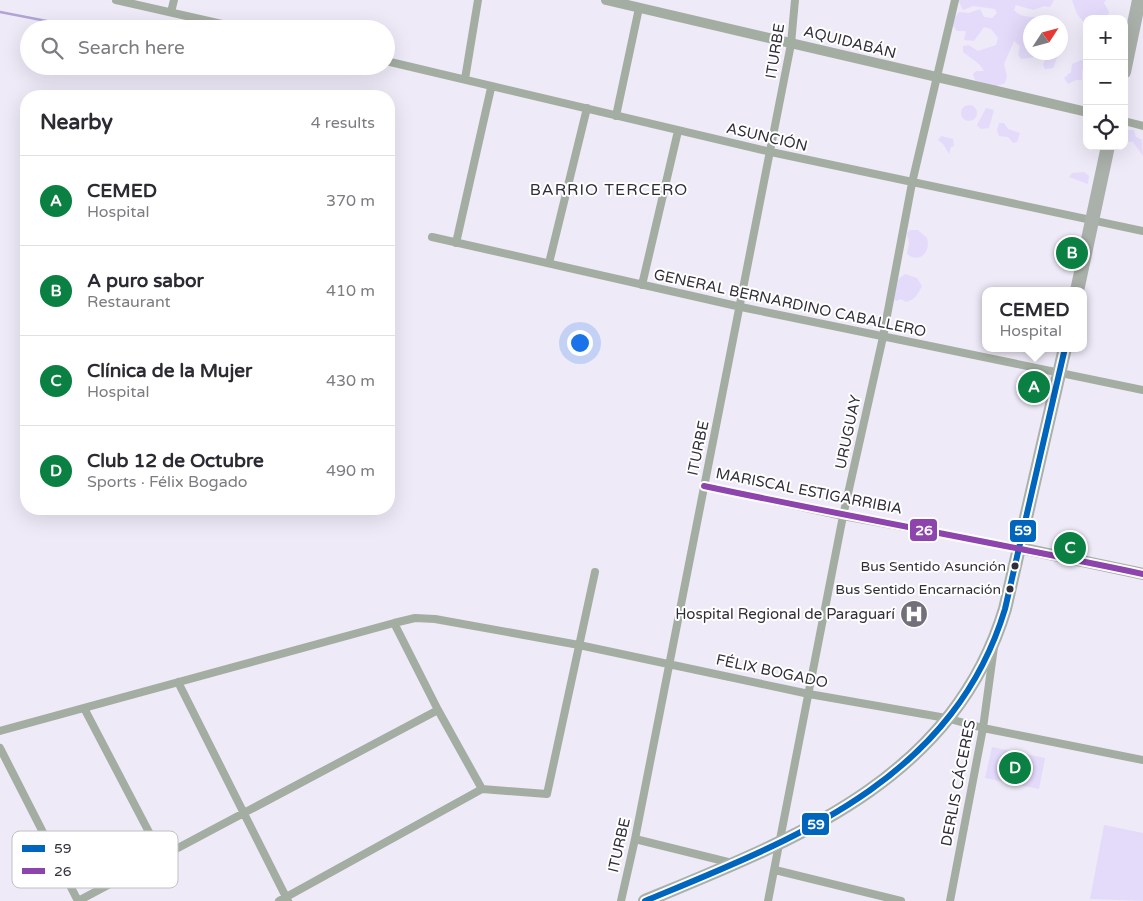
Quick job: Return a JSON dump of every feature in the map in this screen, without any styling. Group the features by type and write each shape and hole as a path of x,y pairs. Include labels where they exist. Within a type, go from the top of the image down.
{"highway":[{"path":"1127,60 1140,0"},
{"path":"1078,287 1107,150"},
{"path":"645,901 736,864 813,828 874,789 903,764 946,718 968,690 995,641 1020,548 1064,352"}],"main road":[{"name":"MARISCAL ESTIGARRIBIA","path":"1020,548 1143,574"}],"street":[{"path":"116,0 205,20"},
{"path":"171,12 174,0"},
{"path":"465,79 478,0"},
{"name":"AQUIDABÁN","path":"606,0 937,79 1083,111"},
{"name":"ITURBE","path":"621,901 636,839 704,486 741,307 791,44 796,0"},
{"name":"URUGUAY","path":"768,901 776,870 843,516 883,337 912,183 955,0"},
{"path":"616,116 639,8"},
{"name":"ASUNCIÓN","path":"395,63 465,79 491,88 587,108 770,152 1143,231"},
{"path":"456,243 491,88"},
{"path":"549,263 587,108"},
{"path":"1128,122 1143,126"},
{"path":"642,285 678,131"},
{"name":"GENERAL BERNARDINO CABALLERO","path":"432,237 741,307 1060,371 1143,390"},
{"name":"MARISCAL ESTIGARRIBIA","path":"704,486 843,516 1020,548"},
{"path":"178,682 244,813 284,900 482,789 547,794 595,572"},
{"name":"FÉLIX BOGADO","path":"0,731 415,618 435,619 579,645 809,694 946,718 983,728 1143,760"},
{"path":"394,623 438,710 482,789"},
{"name":"DERLIS CÁCERES","path":"950,901 983,728 995,641"},
{"path":"84,708 148,831"},
{"path":"178,848 438,710"},
{"path":"0,748 42,831"},
{"path":"636,839 736,864"},
{"path":"776,870 900,901"},
{"path":"71,888 78,901 103,888"}],"shaded area":[{"path":"958,0 1054,0 1050,7 1044,6 1033,10 1016,5 1014,10 1023,16 1023,59 1018,55 1020,46 1014,41 1004,64 1007,76 1005,83 994,87 975,80 973,74 976,71 984,71 980,65 963,52 963,46 969,45 978,51 996,45 998,38 991,29 984,27 974,41 964,40 966,31 957,31 953,26 955,17 959,12 969,13 980,9 984,17 992,18 997,13 995,9 973,6 963,10"},
{"path":"1072,0 1106,0 1104,3 1109,12 1108,15 1083,15 1083,21 1077,14"},
{"path":"1045,60 1056,60 1053,68 1045,69 1043,65"},
{"path":"1083,61 1082,80 1076,80 1068,84 1064,78 1071,72 1072,64"},
{"path":"966,105 972,105 977,110 975,119 966,121 961,116 961,110"},
{"path":"986,108 994,110 989,128 981,129 977,125"},
{"path":"999,123 1004,123 1008,129 1020,133 1017,142 1013,143 1008,137 999,136 997,130"},
{"path":"1128,130 1134,130 1136,137 1142,140 1143,156 1133,142 1128,142"},
{"path":"941,136 953,139 954,146 951,147 949,154 938,140"},
{"path":"1084,172 1089,176 1088,184 1069,177 1072,173"},
{"path":"910,230 918,230 927,238 926,252 920,257 911,257 907,254 909,243 907,233"},
{"path":"905,274 917,278 922,286 912,300 906,302 901,299 896,301 894,299 896,281"},
{"path":"992,747 1045,758 1039,789 985,778"},
{"path":"1104,825 1143,833 1143,901 1090,899"}],"waterway":[{"path":"0,12 41,20"}],"transit line":[{"name":"59","path":"645,901 757,853 811,826 862,796 908,760 948,718 981,668 1005,609 1064,352"},
{"name":"26","path":"704,486 1143,574"}],"place":[{"name":"A puro sabor","path":"1072,253"},
{"name":"CEMED","path":"1034,387"},
{"name":"Clínica de la Mujer","path":"1070,548"},
{"name":"Bus Sentido Asunción","path":"1015,566"},
{"name":"Bus Sentido Encarnación","path":"1010,589"},
{"name":"Hospital Regional de Paraguarí","path":"914,614"},
{"name":"Club 12 de Octubre","path":"1015,768"}],"district":[{"name":"BARRIO TERCERO","path":"609,189"}]}
